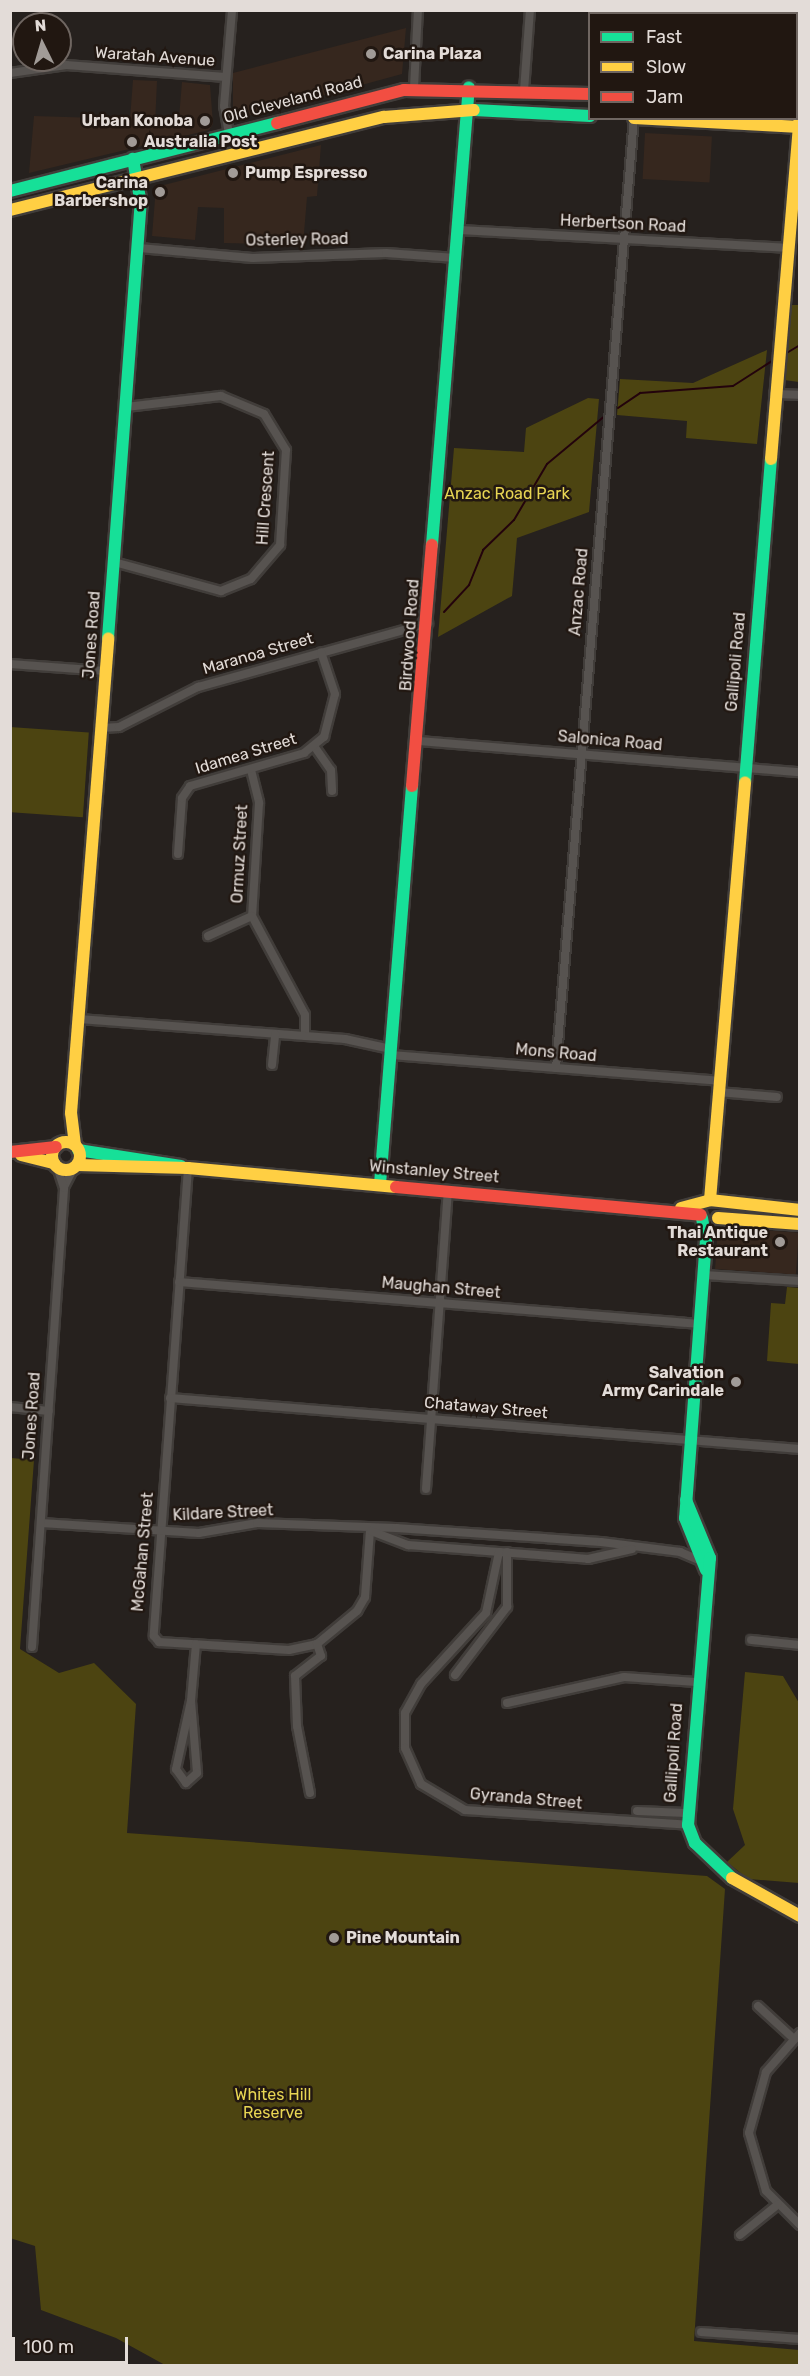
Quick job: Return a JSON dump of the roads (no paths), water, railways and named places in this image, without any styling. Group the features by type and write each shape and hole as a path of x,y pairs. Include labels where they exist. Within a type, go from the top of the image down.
{"main road":[{"name":"Old Cleveland Road","path":"10,190 414,88 469,87 588,94"},
{"name":"Birdwood Road","path":"380,1184 419,741 469,87"},
{"path":"10,210 349,123 468,110 588,116"},
{"path":"687,120 794,124"},
{"name":"Gallipoli Road","path":"704,1566 693,1538 686,1500 787,248 794,124"},
{"name":"Jones Road","path":"75,1166 76,1148 71,1113 139,248 139,178 134,159"},
{"name":"Jones Road","path":"56,1165 58,1145 71,1113"},
{"name":"Winstanley Street","path":"10,1153 58,1145 188,1168"},
{"name":"Winstanley Street","path":"10,1153 56,1165 188,1168 710,1211 800,1210"},
{"name":"Winstanley Street","path":"710,1211 800,1224"},
{"name":"Gallipoli Road","path":"686,1500 707,1545 687,1819 695,1843 721,1872 800,1916"}],"street":[{"path":"229,134 226,77 232,10"},
{"path":"414,88 418,10"},
{"path":"524,91 530,10"},
{"name":"Waratah Avenue","path":"10,73 59,65 226,77"},
{"name":"Anzac Road","path":"556,1068 634,120"},
{"name":"Herbertson Road","path":"459,230 787,248"},
{"name":"Osterley Road","path":"139,248 253,258 386,253 456,258"},
{"path":"774,394 800,395"},
{"name":"Hill Crescent","path":"114,562 221,591 251,579 280,545 286,450 264,414 221,396 126,407"},
{"name":"Maranoa Street","path":"101,728 119,727 198,687 428,623"},
{"name":"Idamea Street","path":"178,854 185,791 251,770 314,746 335,708 321,652"},
{"path":"10,664 106,671"},
{"name":"Salonica Road","path":"419,741 800,772"},
{"path":"314,746 331,770 332,791"},
{"name":"Ormuz Street","path":"251,770 259,802 252,916 305,1015 305,1036"},
{"path":"208,936 252,916"},
{"name":"Mons Road","path":"79,1018 305,1036 391,1052 719,1087 777,1097"},
{"path":"272,1065 275,1034"},
{"name":"Jones Road","path":"56,1165 64,1188"},
{"name":"Jones Road","path":"32,1647 64,1188 75,1166"},
{"name":"McGahan Street","path":"188,1168 153,1636 159,1642 289,1650 318,1644 357,1611 365,1597 370,1531"},
{"path":"426,1489 448,1191"},
{"path":"704,1275 800,1281"},
{"name":"Maughan Street","path":"179,1282 700,1324"},
{"name":"Chataway Street","path":"170,1398 800,1449"},
{"path":"10,1407 49,1411"},
{"name":"Kildare Street","path":"41,1523 199,1533 257,1522 370,1531 396,1528 680,1552 704,1566"},
{"name":"Kildare Street","path":"370,1531 408,1545 588,1559 634,1548"},
{"path":"680,1552 693,1538"},
{"path":"455,1676 507,1607 503,1552"},
{"name":"Gyranda Street","path":"503,1552 486,1613 421,1684 405,1713 405,1748 421,1784 465,1810 687,1819"},
{"path":"751,1640 800,1645"},
{"path":"191,1701 197,1773 186,1783 176,1769 191,1701 196,1644"},
{"path":"310,1793 297,1726 295,1676 321,1656 318,1644"},
{"path":"507,1702 624,1677 696,1682"},
{"path":"637,1811 687,1819"},
{"path":"758,2006 797,2036 766,2072 751,2113 752,2154 777,2205 800,2225"},
{"path":"740,2235 777,2205"},
{"path":"701,2332 800,2339"}],"waterway":[{"path":"785,354 800,345"},
{"path":"618,408 640,393 733,386 772,361"},
{"path":"444,612 469,585 483,550 514,520 547,464 606,415"}],"place":[{"name":"Carina Plaza","path":"371,54"},
{"name":"Urban Konoba","path":"205,121"},
{"name":"Australia Post","path":"132,142"},
{"name":"Pump Espresso","path":"233,173"},
{"name":"Carina Barbershop","path":"160,192"},
{"name":"Thai Antique Restaurant","path":"780,1242"},
{"name":"Salvation Army Carindale","path":"736,1382"},
{"name":"Pine Mountain","path":"334,1938"}],"park label":[{"name":"Anzac Road Park","path":"507,494"},
{"name":"Whites Hill Reserve","path":"273,2104"}]}
